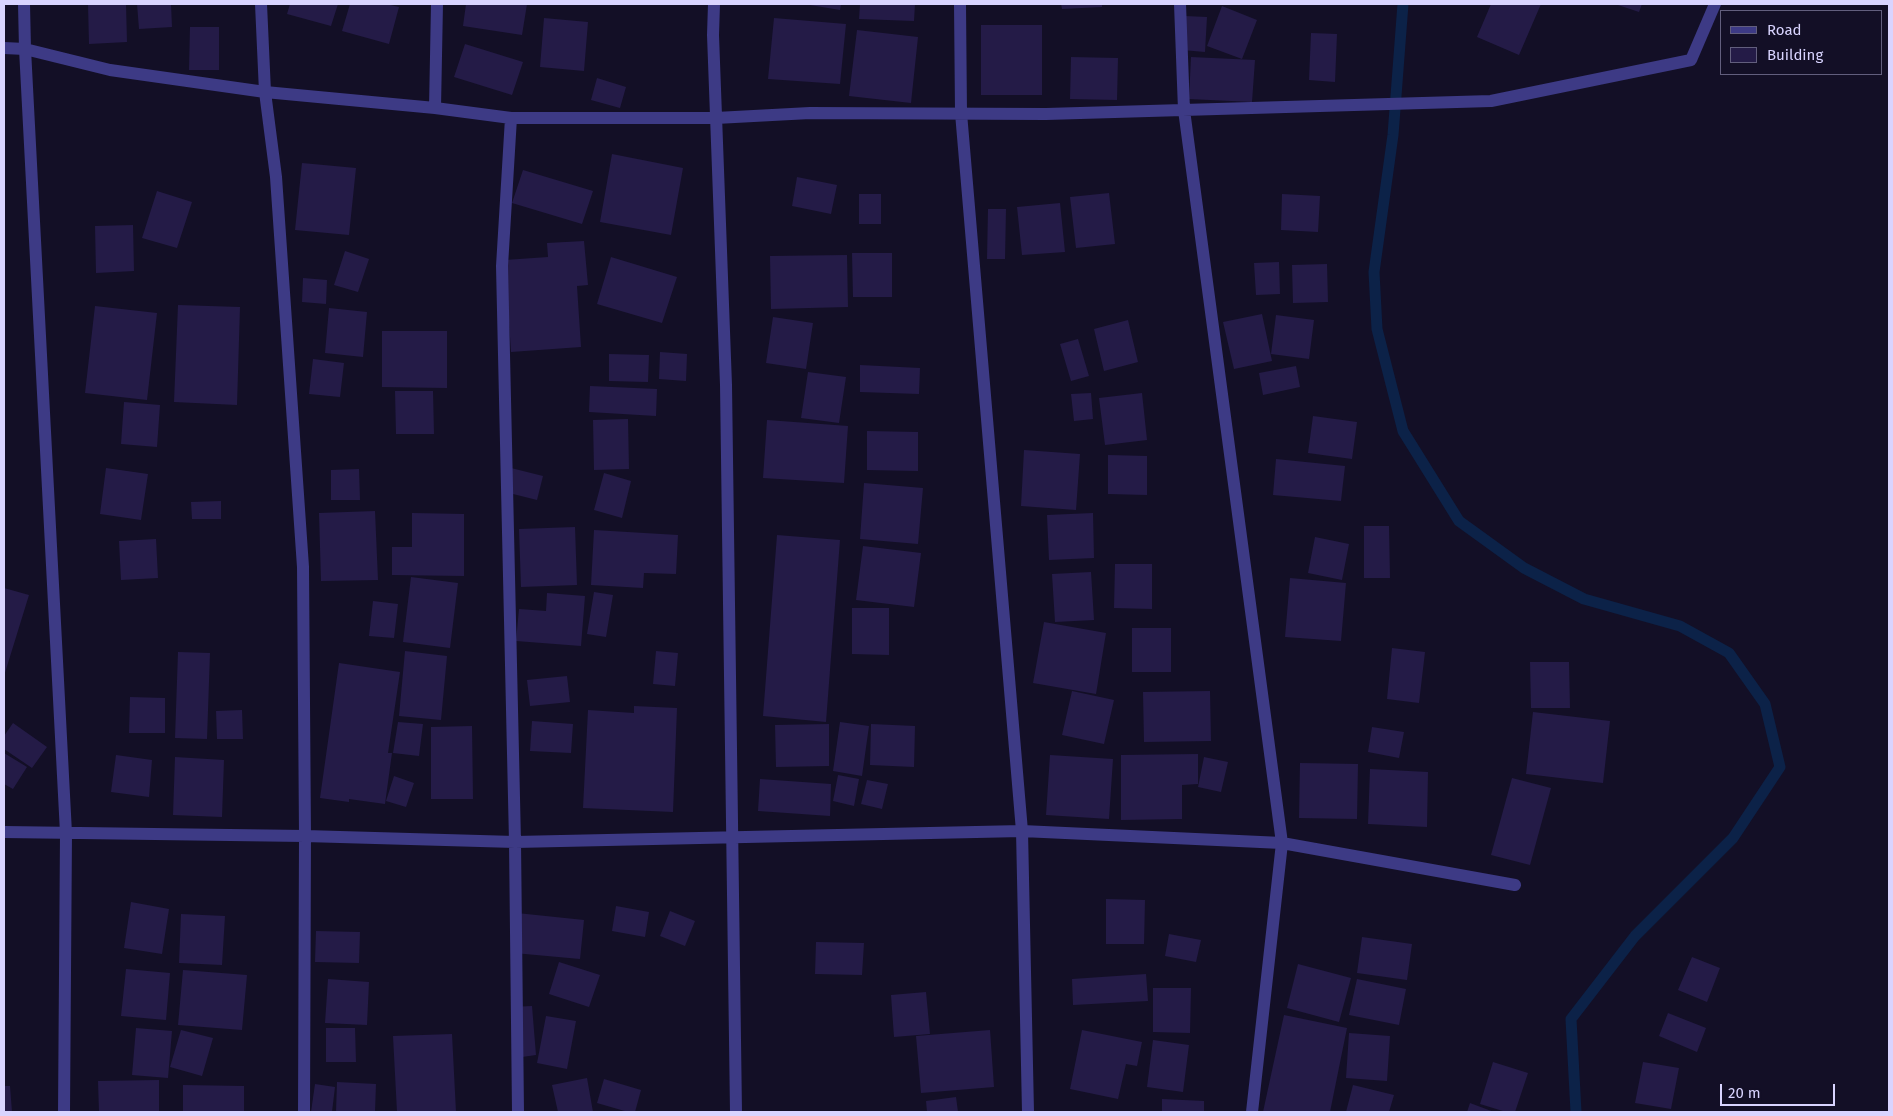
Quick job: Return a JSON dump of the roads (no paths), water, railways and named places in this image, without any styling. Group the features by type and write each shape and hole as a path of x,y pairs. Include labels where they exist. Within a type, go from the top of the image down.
{"street":[{"path":"24,4 24,49 66,833 64,1112"},
{"path":"261,4 265,92 276,178 303,567 305,836 304,1112"},
{"path":"435,108 437,4"},
{"path":"714,4 716,118 726,385 734,838 736,1112"},
{"path":"960,4 961,114 1022,831 1028,1112"},
{"path":"1180,4 1184,110 1282,843 1252,1112"},
{"path":"4,48 24,49 110,70 265,92 435,108 511,118 716,118 810,113 1046,114 1491,102 1691,60 1715,4"},
{"path":"511,118 502,266 515,842 518,1112"},
{"path":"4,832 305,836 515,842 1022,831 1282,843 1515,885"}],"waterway":[{"path":"1403,4 1393,135 1374,272 1377,329 1403,431 1459,521 1524,568 1584,599 1680,626 1729,653 1765,704 1780,767 1733,838 1635,936 1571,1019 1576,1112"}]}
